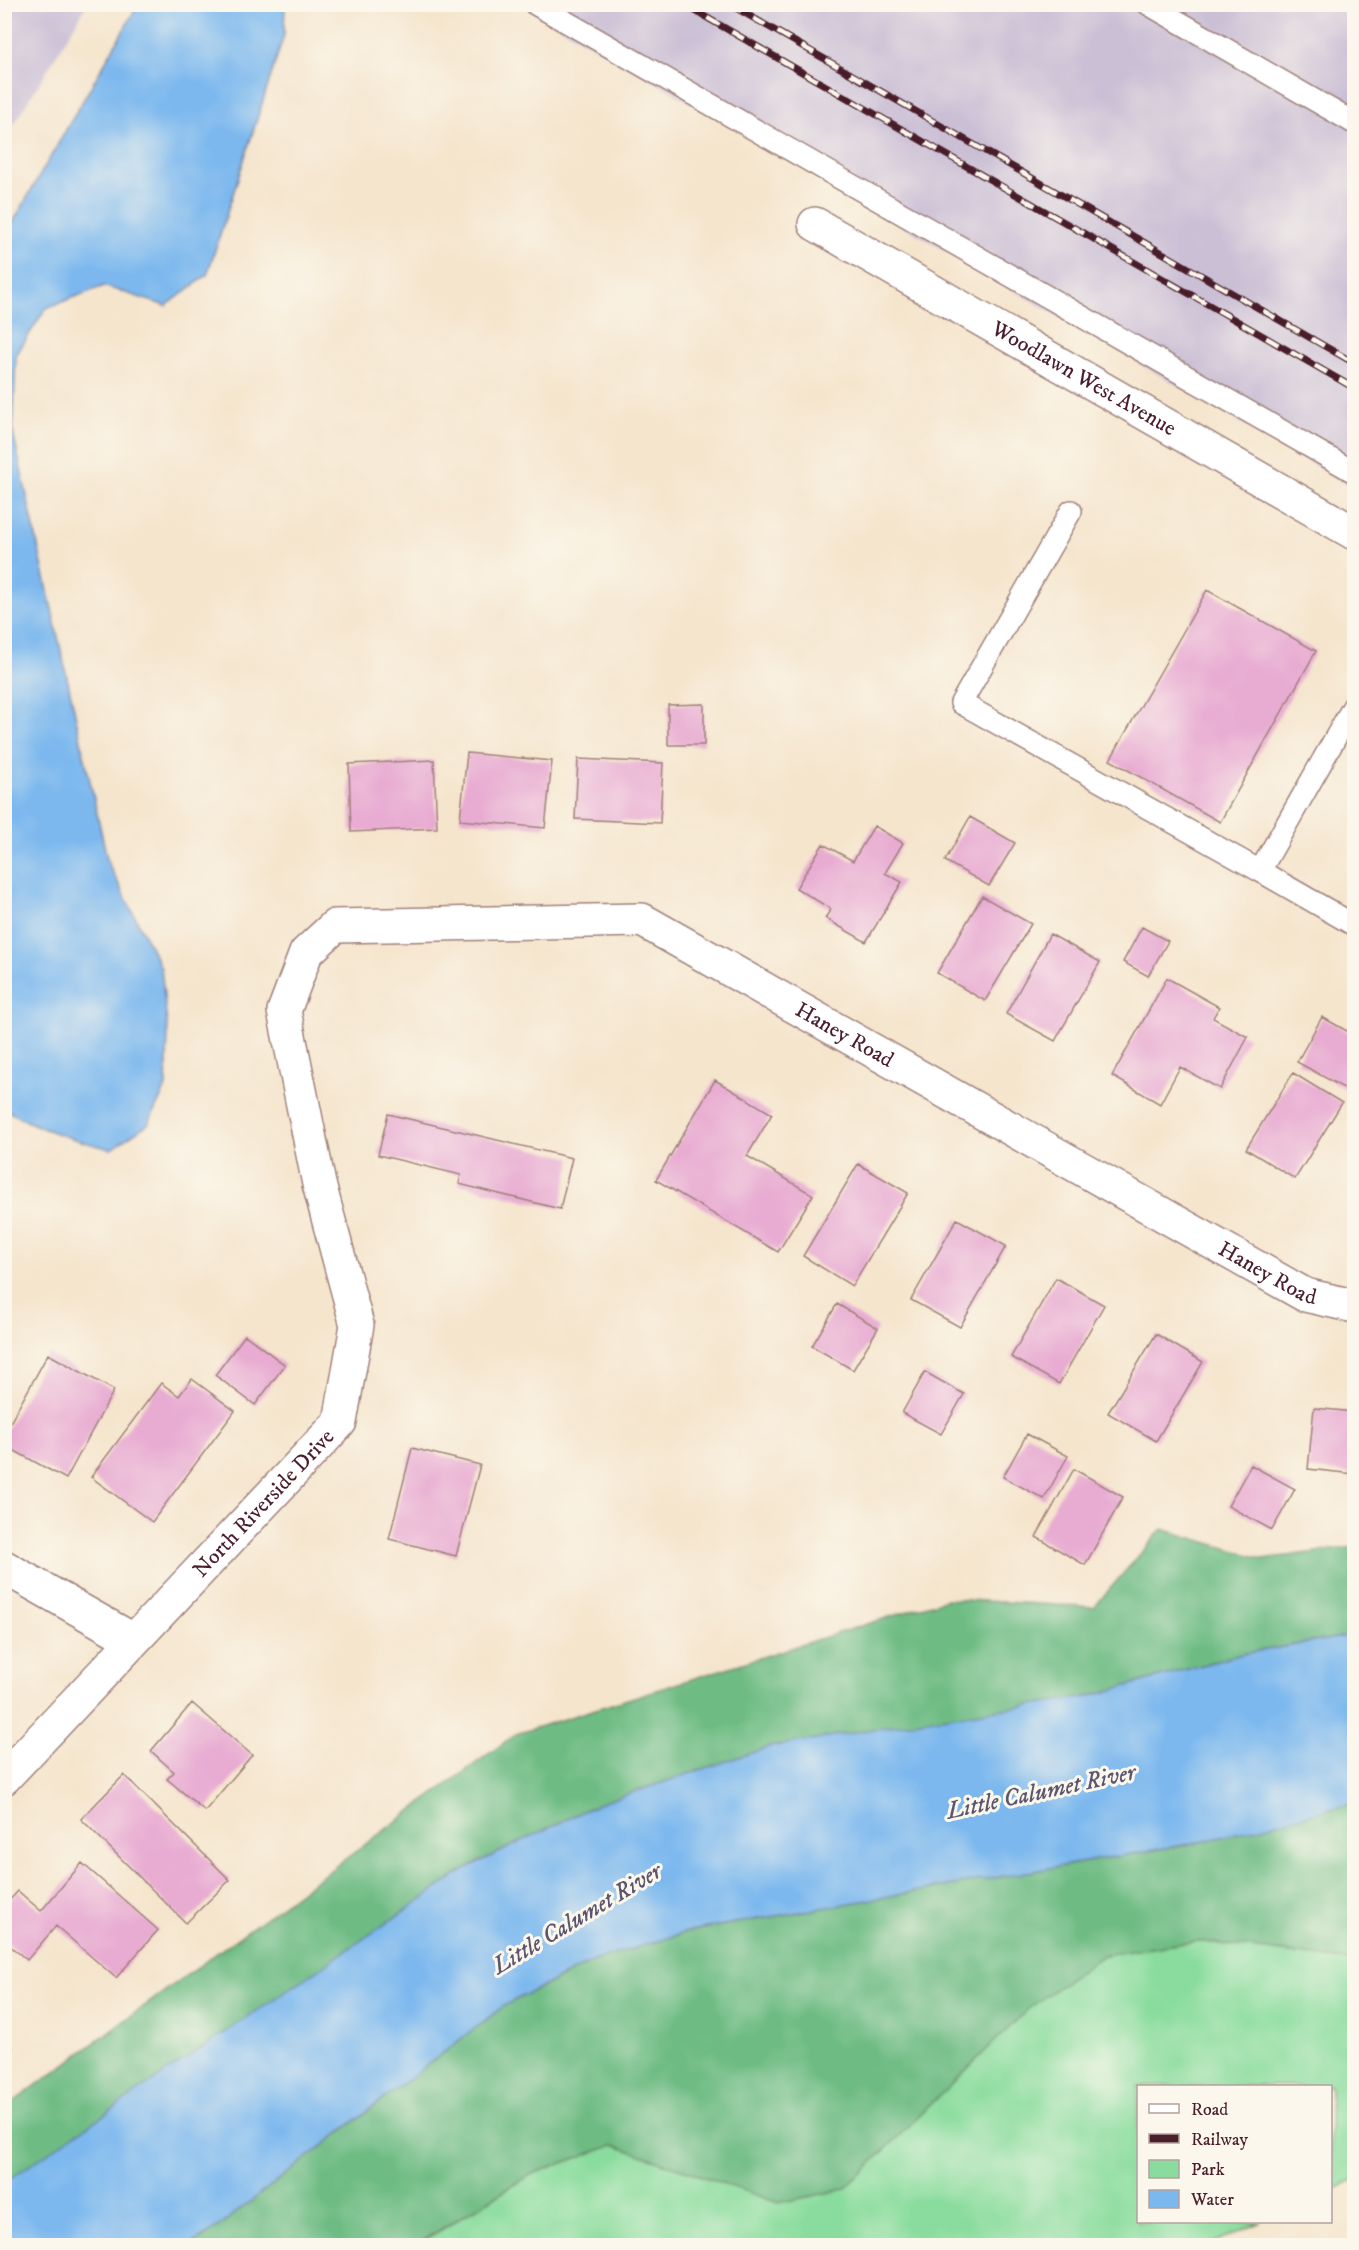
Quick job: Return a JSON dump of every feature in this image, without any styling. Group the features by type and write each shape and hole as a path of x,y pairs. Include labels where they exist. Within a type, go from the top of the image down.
{"street":[{"name":"Woodlawn West Avenue","path":"815,224 1354,533"},
{"name":"Haney Road","path":"306,953 335,926 642,920 1305,1295 1354,1304"},
{"name":"North Riverside Drive","path":"4,1778 340,1422 357,1326 319,1184 284,1011 306,953"},
{"path":"4,1567 133,1640"}],"lane":[{"path":"535,4 1354,472"},
{"path":"1148,4 1354,123"},
{"path":"1071,511 961,703 1354,925"},
{"path":"1260,871 1354,705"}],"shaded area":[{"path":"4,5 87,5 5,139"},
{"path":"522,5 1354,5 1354,488 1020,294"}],"green space":[{"path":"1162,1529 1263,1559 1354,1547 1354,1635 1242,1654 1087,1697 598,1804 469,1867 5,2184 4,2109 516,1734 947,1599 1094,1607"},
{"path":"1354,1803 1354,1961 1197,1941 1103,1955 1029,2008 845,2189 779,2203 613,2145 532,2174 415,2245 190,2246 505,2005 596,1960 690,1931 1206,1841"},
{"path":"1197,1941 1354,1961 1354,2180 1332,2191 1332,2085 1137,2085 1137,2223 1259,2223 1208,2245 415,2246 532,2174 613,2145 779,2203 1029,2008 1103,1955"}],"water":[{"path":"138,5 285,5 284,35 207,275 166,306 104,286 46,308 16,355 13,433 108,863 161,968 168,1033 166,1087 148,1124 111,1149 56,1133 5,1109 5,236"},
{"name":"Little Calumet River","path":"1354,1635 1354,1803 1206,1841 690,1931 596,1960 505,2005 211,2232 190,2245 5,2245 5,2184 11,2178 469,1867 598,1804 769,1747 926,1720 1087,1697 1242,1654"}],"building":[{"path":"1207,590 1316,651 1220,822 1110,760"},
{"path":"704,704 704,745 668,745 668,705"},
{"path":"467,753 552,761 545,828 460,820"},
{"path":"578,759 663,763 660,823 575,819"},
{"path":"434,760 437,828 351,832 349,764"},
{"path":"970,817 1015,843 989,886 945,861"},
{"path":"874,826 903,843 885,873 902,882 866,942 825,918 831,909 796,888 823,844 853,861"},
{"path":"982,896 1031,924 985,1001 937,973"},
{"path":"1142,927 1168,941 1148,976 1123,962"},
{"path":"1050,934 1100,962 1055,1041 1006,1014"},
{"path":"1167,978 1219,1007 1213,1018 1248,1037 1220,1089 1180,1067 1160,1104 1112,1076"},
{"path":"1322,1017 1354,1035 1354,1081 1349,1091 1297,1062"},
{"path":"1293,1073 1342,1103 1295,1179 1246,1149"},
{"path":"715,1080 772,1114 747,1156 813,1195 778,1252 656,1180"},
{"path":"388,1114 572,1158 560,1209 459,1184 461,1175 378,1155"},
{"path":"858,1164 908,1193 852,1286 803,1256"},
{"path":"957,1219 1006,1246 960,1327 911,1300"},
{"path":"1056,1278 1104,1305 1059,1384 1011,1357"},
{"path":"837,1304 878,1328 853,1370 812,1346"},
{"path":"1156,1334 1203,1362 1156,1441 1108,1413"},
{"path":"245,1335 285,1365 255,1405 215,1375"},
{"path":"48,1354 114,1390 66,1479 4,1445 4,1434"},
{"path":"925,1372 964,1394 941,1434 902,1413"},
{"path":"192,1379 235,1411 152,1522 91,1477 161,1383 179,1396"},
{"path":"1314,1408 1354,1412 1354,1474 1308,1469"},
{"path":"1027,1434 1068,1456 1044,1499 1003,1477"},
{"path":"412,1448 480,1465 456,1556 389,1539"},
{"path":"1251,1465 1295,1489 1272,1530 1228,1506"},
{"path":"1074,1469 1123,1497 1085,1565 1036,1537"},
{"path":"192,1703 252,1755 205,1811 167,1779 174,1772 151,1751"},
{"path":"124,1775 230,1880 186,1923 81,1819"},
{"path":"82,1863 158,1930 116,1978 56,1926 27,1960 4,1941 4,1906 18,1891 41,1911"},
{"path":"4,2044 13,2048 4,2064"}],"railway":[{"path":"683,4 1354,388"},
{"path":"729,4 1354,363"}]}
